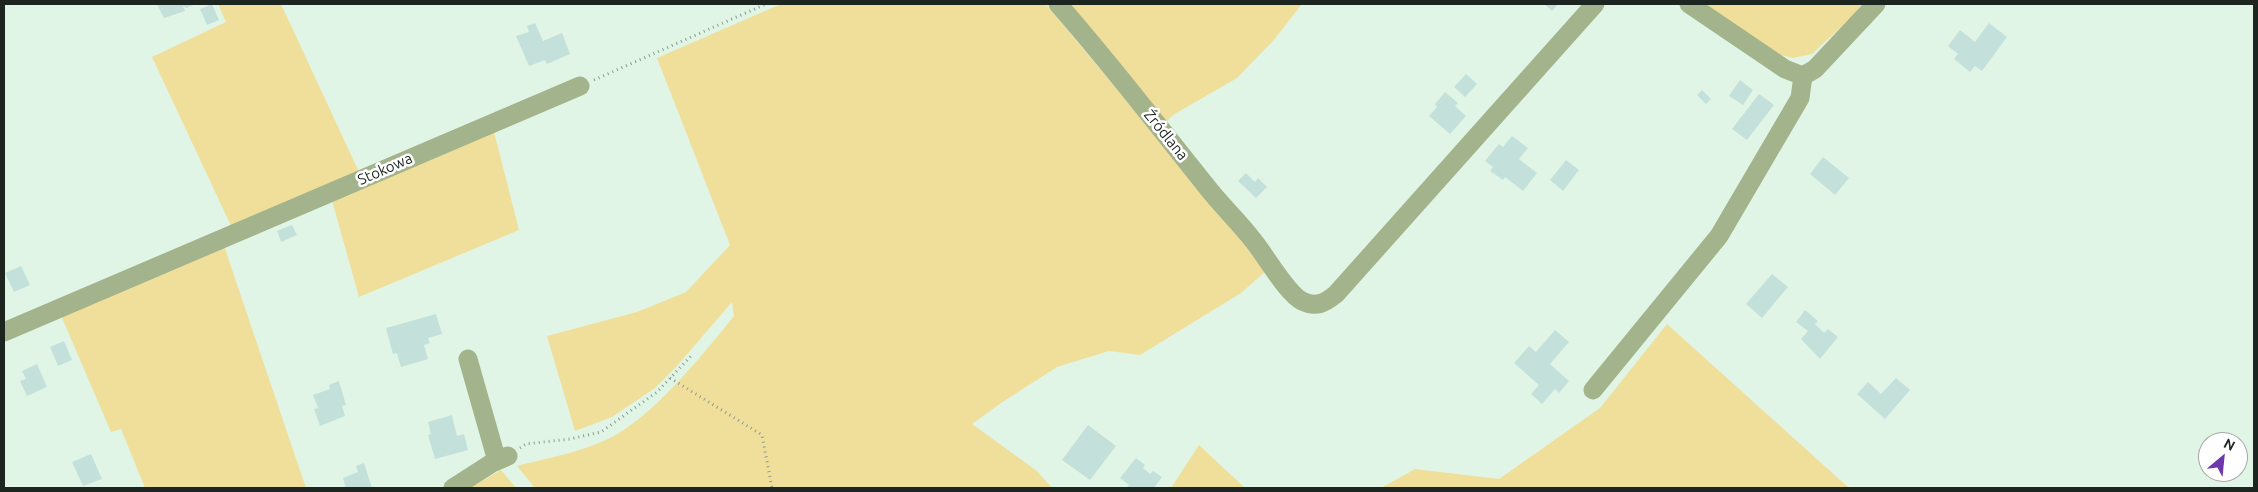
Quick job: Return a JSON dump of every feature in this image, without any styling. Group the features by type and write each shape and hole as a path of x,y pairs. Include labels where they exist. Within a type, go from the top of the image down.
{"street":[{"name":"Źródlana","path":"1058,4 1179,150 1207,188 1252,238 1300,301 1313,306 1325,303 1336,294 1595,4"},
{"path":"1690,4 1784,69 1803,76"},
{"path":"1803,76 1815,69 1876,4"},
{"path":"1593,390 1719,236 1800,98 1803,76"},
{"name":"Stokowa","path":"4,332 580,86"},
{"path":"453,488 503,459 468,359"}],"path":[{"path":"580,86 766,4"},
{"path":"503,459 526,444 570,439 601,432 657,392 691,356"},
{"path":"670,378 762,435 772,488"}],"shaded area":[{"path":"218,4 281,4 359,172 232,228 152,57 226,22"},
{"path":"781,4 1046,4 1267,270 1241,293 1140,355 1109,351 1057,367 972,424 1037,471 1052,488 535,488 517,466 570,453 619,433 650,410 665,395 709,347 734,316 732,302 677,366 655,388 612,417 575,431 547,336 637,312 686,292 730,245 657,58"},
{"path":"1063,4 1302,4 1273,41 1237,78 1173,115 1165,123"},
{"path":"1699,4 1862,4 1853,16 1812,54 1793,58 1776,54"},
{"path":"493,128 519,230 359,297 331,197"},
{"path":"223,243 306,488 145,488 121,429 111,432 60,313"},
{"path":"1667,324 1849,488 1381,488 1415,469 1499,479 1600,408"},
{"path":"1199,445 1245,488 1171,488"},
{"path":"501,470 516,488 470,488"}],"building":[{"path":"157,4 196,4 186,8 183,6 185,11 164,18"},
{"path":"212,4 219,20 207,25 200,9"},
{"path":"1544,4 1558,4 1552,11"},
{"path":"535,23 543,41 562,33 570,54 547,64 545,60 529,66 516,36 529,32 527,26"},
{"path":"1989,23 2007,37 1982,71 1975,66 1970,72 1954,59 1958,54 1948,46 1960,30 1975,42"},
{"path":"1466,74 1477,84 1465,97 1454,87"},
{"path":"1740,80 1753,90 1743,105 1729,96"},
{"path":"1702,90 1711,99 1706,104 1697,95"},
{"path":"1445,92 1458,103 1455,106 1466,116 1450,134 1429,116 1437,107 1435,104"},
{"path":"1759,94 1774,105 1747,140 1732,129"},
{"path":"1512,136 1528,148 1519,159 1537,173 1523,191 1505,177 1503,180 1490,171 1493,167 1485,161 1499,144 1503,147"},
{"path":"1823,157 1849,178 1835,195 1810,174"},
{"path":"1566,160 1579,170 1563,191 1550,180"},
{"path":"1246,173 1255,182 1258,178 1267,187 1256,198 1238,181"},
{"path":"292,225 297,235 281,242 277,231"},
{"path":"21,266 30,285 14,292 5,273"},
{"path":"1772,274 1788,287 1762,318 1746,304"},
{"path":"1805,310 1818,321 1815,324 1824,333 1828,329 1838,337 1820,359 1801,339 1808,331 1796,322"},
{"path":"436,314 442,334 428,338 430,343 424,345 428,359 401,367 397,353 393,354 386,328"},
{"path":"1555,330 1569,342 1550,364 1569,381 1559,393 1555,389 1542,404 1531,394 1539,385 1514,363 1529,346 1536,352"},
{"path":"64,341 72,360 58,366 50,347"},
{"path":"37,364 47,387 27,396 20,381 26,379 22,371"},
{"path":"1896,378 1910,390 1885,419 1857,394 1868,382 1881,394"},
{"path":"339,381 346,405 342,406 345,416 320,426 314,409 318,408 313,395 330,389 329,385"},
{"path":"452,415 457,436 464,434 468,450 435,459 428,435 431,434 428,422"},
{"path":"1088,425 1116,446 1090,480 1062,460"},
{"path":"91,454 102,479 83,486 72,462"},
{"path":"1136,458 1145,465 1143,468 1150,474 1153,471 1162,477 1154,488 1126,488 1129,485 1120,478"},
{"path":"364,463 372,488 346,488 343,478 358,472 356,466"}]}
